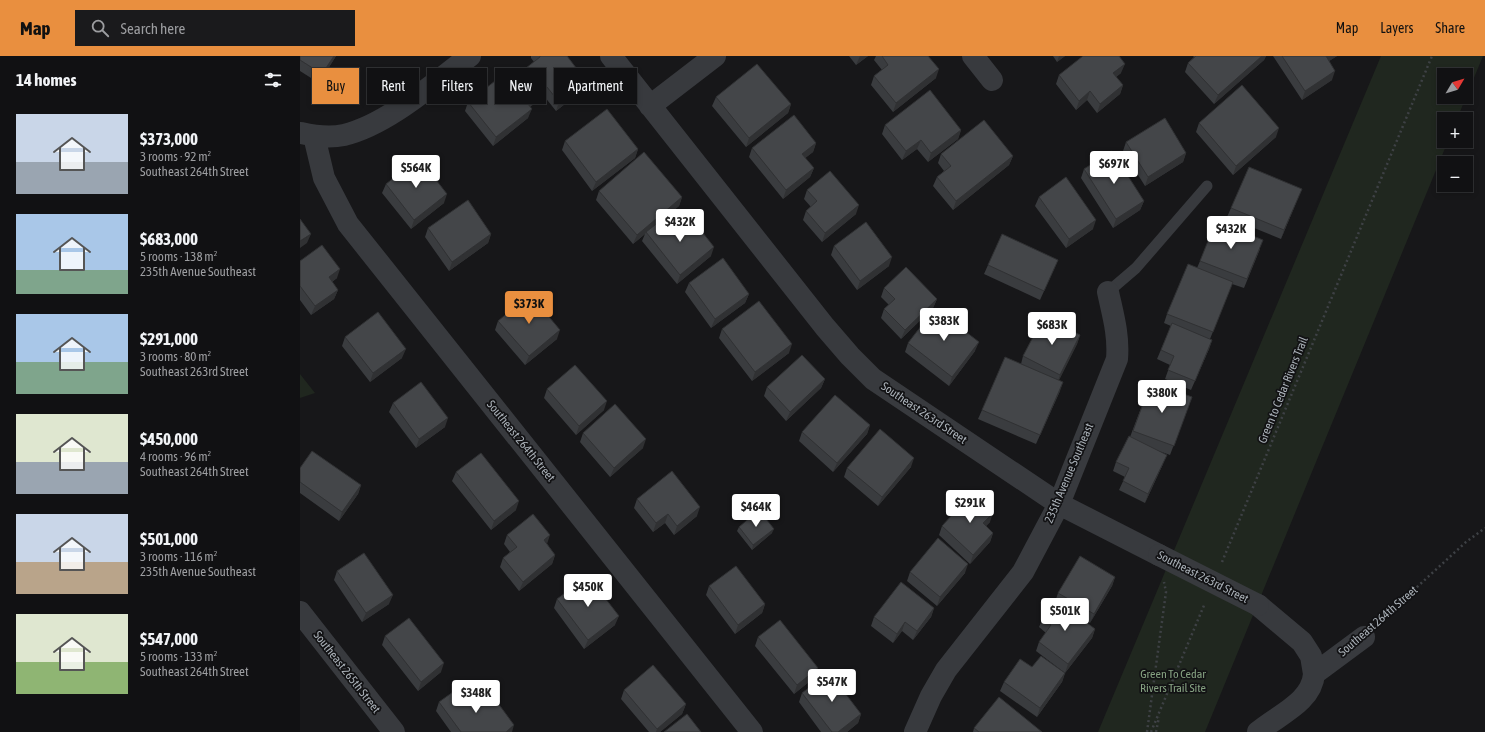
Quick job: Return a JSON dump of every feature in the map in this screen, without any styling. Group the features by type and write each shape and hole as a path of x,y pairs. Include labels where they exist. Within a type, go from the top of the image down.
{"street":[{"path":"307,135 343,135 367,126 412,100 470,56"},
{"name":"Southeast 263rd Street","path":"611,56 850,356 874,379 1059,504 1258,605 1302,642 1311,656 1314,674"},
{"path":"650,106 715,56"},
{"path":"974,56 992,80"},
{"name":"Southeast 264th Street","path":"307,135 324,178 348,224 752,732"},
{"name":"235th Avenue Southeast","path":"915,732 931,696 946,670 1023,572 1059,504 1117,359 1118,344 1116,327 1108,292"},
{"name":"Southeast 265th Street","path":"300,612 394,732"},
{"name":"Southeast 264th Street","path":"1314,674 1364,636"},
{"path":"1258,732 1308,693 1314,684 1314,674"}],"lane":[{"path":"1108,292 1136,268 1207,186"}],"path":[{"name":"Green to Cedar Rivers Trail","path":"1219,569 1432,56"},
{"name":"Southeast 264th Street","path":"1364,636 1466,542 1485,528"},
{"path":"1147,732 1166,592 1159,555"},
{"path":"1151,732 1207,598"},
{"path":"1156,732 1161,709"}],"green space":[{"name":"Green To Cedar Rivers Trail Site","path":"1381,56 1483,56 1473,80 1473,68 1437,68 1437,104 1463,104 1460,112 1437,112 1437,148 1445,148 1442,156 1437,156 1437,168 1205,732 1098,732"},
{"path":"300,374 315,393 300,398"}],"building":[{"path":"300,56 334,56 326,68 313,68 300,60"},
{"path":"567,56 576,68 554,68 554,96 547,87 546,88 546,68 526,68 540,57"},
{"path":"882,56 928,56 939,69 896,103 874,76 888,65"},
{"path":"1083,56 1119,56 1125,64 1113,73 1123,85 1100,104 1090,91 1079,101 1059,75"},
{"path":"1196,56 1262,56 1218,95 1188,63"},
{"path":"1282,56 1326,56 1335,71 1305,91"},
{"path":"757,64 791,104 749,138 716,97"},
{"path":"495,81 495,104 528,104 532,109 496,137 470,104 487,104 487,87"},
{"path":"1242,85 1279,128 1236,166 1199,123"},
{"path":"930,90 961,130 931,153 921,140 906,151 885,125"},
{"path":"607,109 638,149 596,182 565,141"},
{"path":"794,115 816,143 802,154 814,168 786,190 752,148"},
{"path":"1165,118 1186,153 1148,177 1126,142"},
{"path":"984,120 1013,156 956,201 937,177 951,166 941,154"},
{"path":"1112,151 1144,201 1116,219 1084,169"},
{"path":"644,152 682,197 637,235 599,191"},
{"path":"419,158 447,194 414,220 386,184"},
{"path":"1249,167 1302,189 1284,230 1231,208"},
{"path":"830,171 859,205 825,233 806,211 817,201 807,190"},
{"path":"1066,177 1096,220 1069,239 1039,197"},
{"path":"468,200 491,234 452,262 428,228"},
{"path":"669,214 680,228 692,219 714,247 680,275 646,232"},
{"path":"300,219 311,234 300,241"},
{"path":"1216,221 1263,240 1247,279 1200,261"},
{"path":"866,222 892,257 860,281 834,246"},
{"path":"1002,234 1058,260 1044,291 988,265"},
{"path":"322,245 340,269 329,277 338,290 315,306 300,286 300,261"},
{"path":"723,258 749,294 715,319 689,283"},
{"path":"1188,264 1233,282 1213,332 1167,314"},
{"path":"906,267 937,299 905,330 884,309 895,299 884,288"},
{"path":"530,294 560,330 529,356 498,321"},
{"path":"759,301 792,344 755,372 722,329"},
{"path":"935,308 979,342 952,377 908,343"},
{"path":"378,312 406,349 373,373 345,337"},
{"path":"1044,316 1080,335 1060,375 1023,356"},
{"path":"1172,323 1212,340 1195,381 1168,370 1174,356 1161,350"},
{"path":"802,355 825,379 790,412 767,387"},
{"path":"1005,357 1063,382 1040,435 982,410"},
{"path":"575,365 607,401 579,426 547,389"},
{"path":"421,382 448,418 419,439 393,403"},
{"path":"1151,382 1192,397 1174,446 1133,431"},
{"path":"835,395 870,425 837,463 802,432"},
{"path":"615,404 646,439 614,468 583,433"},
{"path":"880,429 914,458 882,497 847,468"},
{"path":"1129,436 1167,455 1148,494 1123,481 1129,468 1116,462"},
{"path":"312,451 361,485 342,512 300,482 300,468"},
{"path":"481,453 519,501 494,521 456,472"},
{"path":"672,471 700,507 677,526 668,514 656,523 637,499"},
{"path":"972,493 993,513 983,523 993,533 973,555 942,526"},
{"path":"759,510 774,529 753,545 739,527"},
{"path":"533,514 550,535 544,540 555,555 523,582 503,558 517,547 507,535"},
{"path":"938,538 968,564 940,597 910,572"},
{"path":"364,553 393,595 366,613 337,571"},
{"path":"1080,556 1115,577 1094,614 1058,593"},
{"path":"736,566 765,604 738,625 709,586"},
{"path":"588,576 619,616 588,640 557,599"},
{"path":"901,582 934,608 917,631 905,622 897,634 874,617"},
{"path":"1057,600 1095,629 1068,664 1039,642 1051,625 1043,618"},
{"path":"409,618 444,663 421,682 385,636"},
{"path":"780,620 818,668 797,685 758,637"},
{"path":"1041,656 1065,673 1040,708 1004,682 1020,659 1032,667"},
{"path":"653,665 686,704 657,729 624,690"},
{"path":"829,672 861,714 838,732 832,732 802,693"},
{"path":"460,687 476,708 492,695 514,725 506,732 461,732 439,702"},
{"path":"999,697 1042,732 979,732 974,728"},
{"path":"687,714 701,732 664,732"}]}
